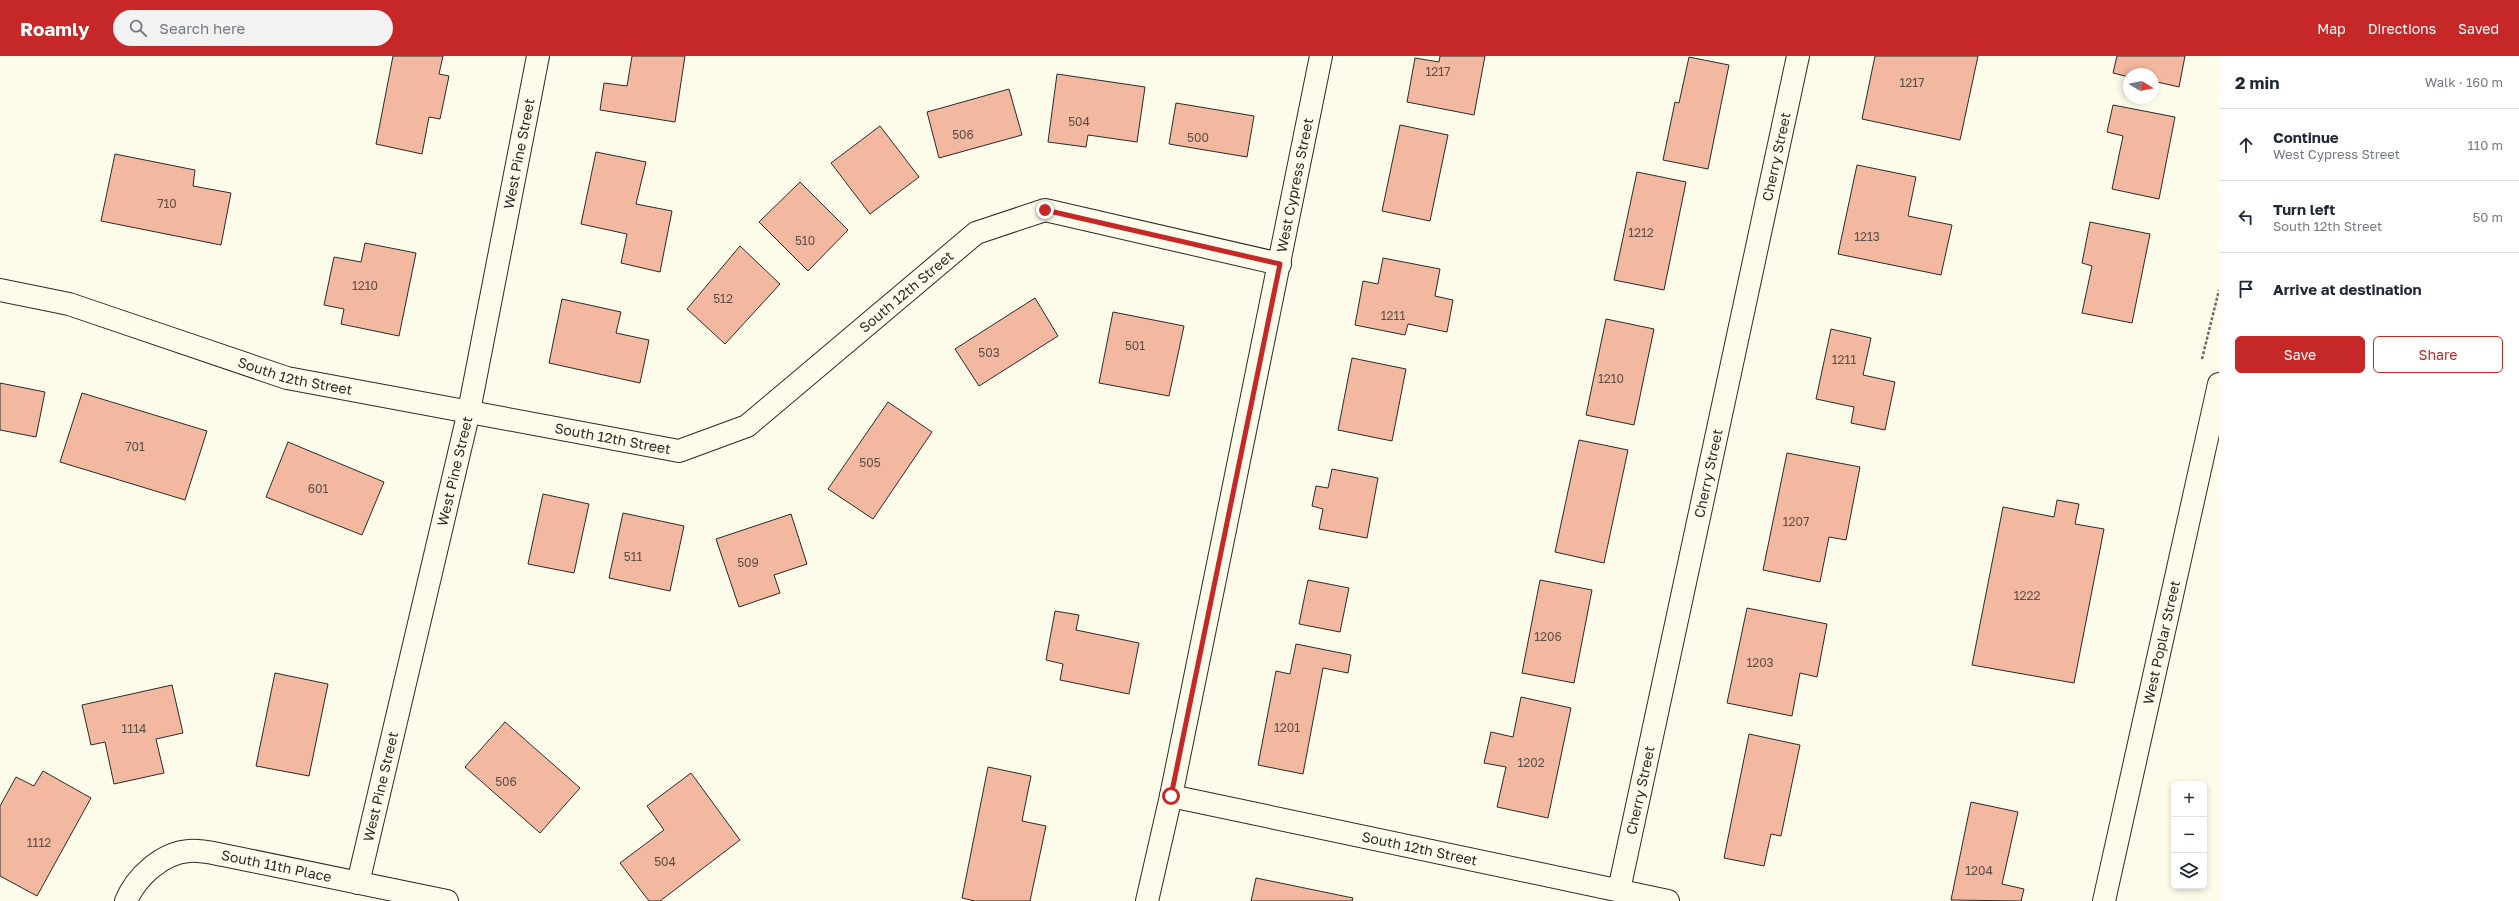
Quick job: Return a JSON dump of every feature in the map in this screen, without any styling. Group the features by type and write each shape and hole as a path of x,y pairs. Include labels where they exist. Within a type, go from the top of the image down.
{"street":[{"name":"West Pine Street","path":"358,884 469,412 538,56"},
{"name":"West Cypress Street","path":"1147,901 1171,796 1321,56"},
{"name":"Cherry Street","path":"1619,890 1798,56"},
{"name":"South 12th Street","path":"0,290 69,304 287,378 679,451 747,426 976,233 1045,210 1280,264"},
{"name":"West Poplar Street","path":"2104,901 2219,384"},
{"name":"South 12th Street","path":"1171,796 1668,901"},
{"name":"South 11th Place","path":"126,901 129,894 156,862 188,851 223,854 358,884 447,901"}],"building":[{"path":"393,56 443,56 439,74 449,76 440,119 429,117 422,154 376,144"},
{"path":"632,56 685,56 675,122 600,110 604,83 627,86"},
{"path":"1440,56 1485,56 1474,115 1407,102 1415,58 1439,62"},
{"path":"1875,56 1978,56 1960,140 1862,119"},
{"path":"2117,56 2185,56 2179,87 2159,82 2159,68 2123,68 2123,76 2113,73"},
{"path":"1689,57 1729,65 1708,169 1663,160 1675,102 1679,103"},
{"path":"1057,74 1145,87 1137,142 1088,135 1086,147 1048,142"},
{"path":"1009,89 1022,135 939,158 927,112"},
{"path":"1176,103 1254,116 1247,157 1169,144"},
{"path":"2113,105 2175,117 2159,199 2112,189 2123,136 2107,132"},
{"path":"1400,125 1448,135 1430,221 1382,211"},
{"path":"880,126 919,177 870,214 831,163"},
{"path":"596,152 646,162 636,204 672,211 660,272 621,263 627,234 581,224"},
{"path":"115,154 195,170 193,186 231,193 221,245 101,221"},
{"path":"1857,165 1916,177 1908,216 1952,225 1941,275 1838,254"},
{"path":"1637,172 1686,182 1664,290 1614,280"},
{"path":"800,182 848,230 808,271 759,222"},
{"path":"2090,222 2150,234 2132,323 2082,313 2092,266 2082,263"},
{"path":"365,243 416,253 399,336 341,324 344,309 324,305 334,257 361,262"},
{"path":"740,246 780,284 725,344 687,309"},
{"path":"1383,258 1440,269 1435,296 1453,300 1447,332 1408,324 1405,335 1355,325 1363,281 1378,284"},
{"path":"1035,298 1058,336 979,386 955,349"},
{"path":"562,299 621,312 616,333 649,340 640,383 549,363"},
{"path":"1113,312 1184,326 1169,396 1099,383"},
{"path":"1606,319 1654,329 1634,425 1586,415"},
{"path":"1831,329 1871,338 1863,375 1895,382 1885,430 1851,423 1854,407 1816,399"},
{"path":"1352,358 1406,369 1392,441 1338,430"},
{"path":"0,383 45,392 36,437 0,430"},
{"path":"82,393 207,431 185,500 60,462"},
{"path":"888,402 932,432 873,519 828,489"},
{"path":"1579,440 1628,450 1604,563 1555,552"},
{"path":"288,442 384,482 362,535 266,497"},
{"path":"1787,453 1860,467 1846,540 1829,537 1820,582 1763,570"},
{"path":"1332,469 1378,478 1367,538 1319,529 1323,509 1312,506 1316,486 1328,488"},
{"path":"543,494 589,504 574,573 528,564"},
{"path":"2057,500 2079,504 2075,524 2104,529 2074,683 1972,665 2003,507 2054,517"},
{"path":"623,513 684,526 670,591 609,578"},
{"path":"791,514 807,564 774,575 780,593 739,607 716,539"},
{"path":"1308,580 1349,588 1340,632 1299,624"},
{"path":"1540,580 1592,590 1574,683 1522,673"},
{"path":"1747,608 1827,624 1817,677 1800,673 1792,716 1727,703"},
{"path":"1055,611 1079,615 1076,630 1139,643 1129,694 1060,680 1063,664 1046,660"},
{"path":"1296,644 1351,655 1348,673 1323,668 1303,774 1258,765 1276,671 1290,674"},
{"path":"275,673 328,684 309,776 256,766"},
{"path":"172,685 183,733 156,739 164,773 114,784 105,742 91,745 82,705"},
{"path":"1521,697 1571,708 1548,818 1497,807 1506,767 1484,763 1491,732 1513,737"},
{"path":"505,722 580,788 540,833 465,767"},
{"path":"1749,734 1800,745 1781,836 1771,834 1764,866 1724,858"},
{"path":"988,767 1031,776 1022,821 1046,826 1030,901 975,901 962,898"},
{"path":"43,771 91,798 37,896 0,876 0,806 16,777 34,786"},
{"path":"691,773 740,840 660,901 649,901 620,863 664,830 647,806"},
{"path":"1971,802 2018,812 2002,884 2024,889 2021,901 1951,900"},
{"path":"1256,878 1353,898 1352,901 1251,901"}],"route":[{"path":"1045,210 1280,264 1171,796"}]}
